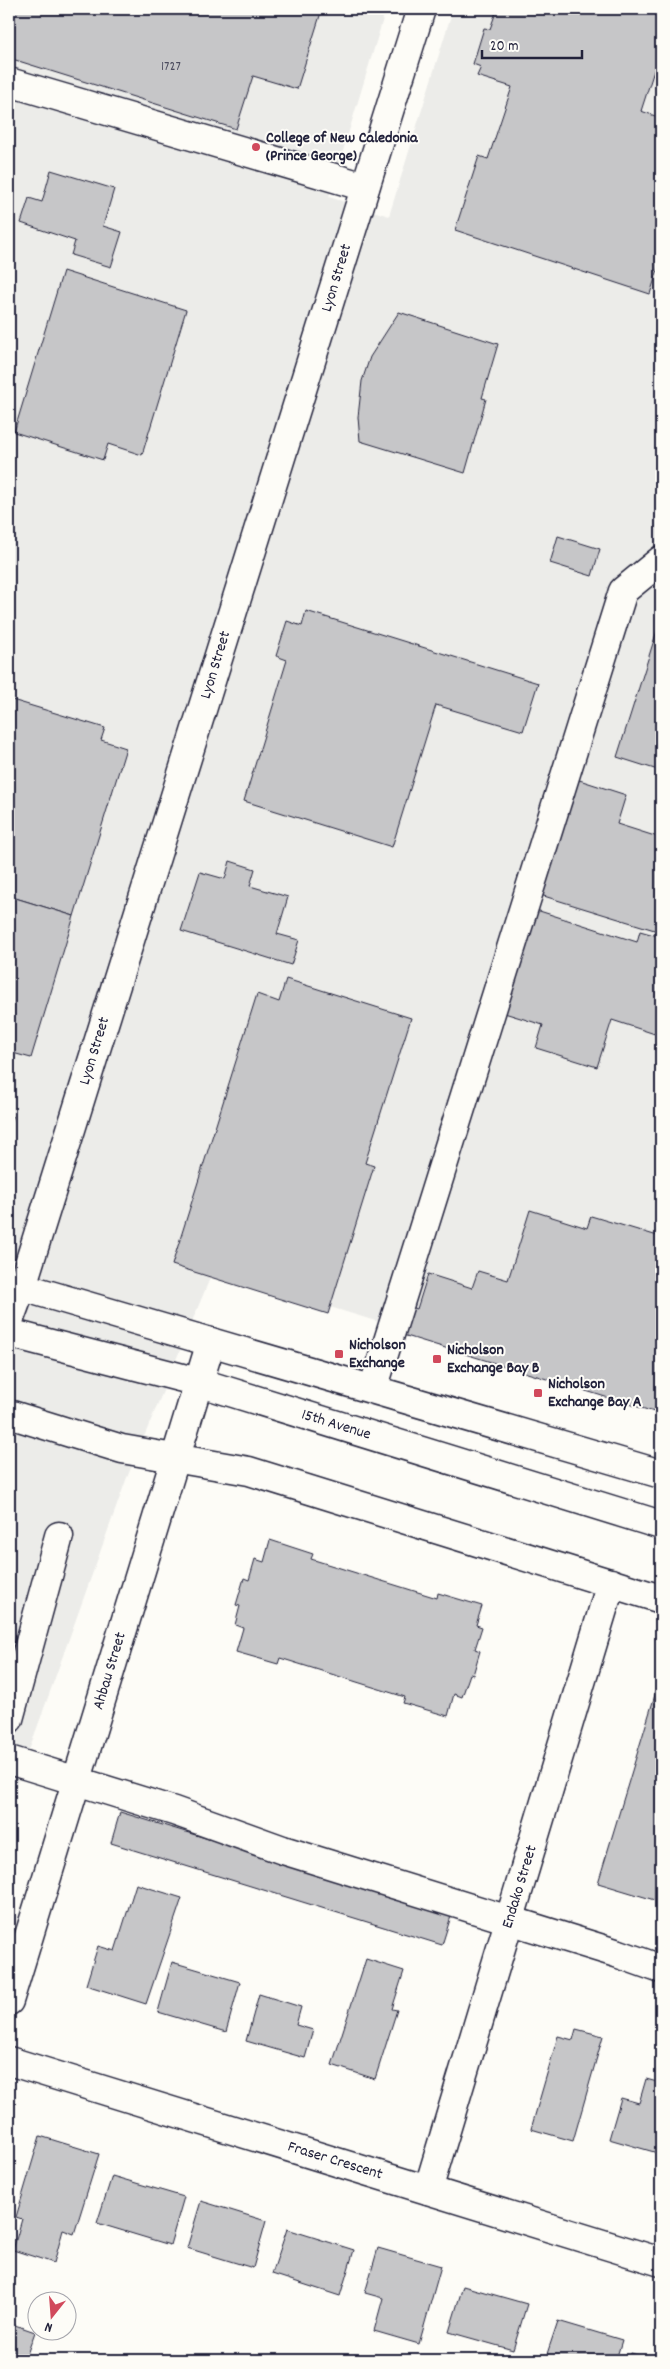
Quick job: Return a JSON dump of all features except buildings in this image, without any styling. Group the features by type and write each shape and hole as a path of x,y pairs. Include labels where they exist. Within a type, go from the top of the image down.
{"street":[{"name":"Lyon Street","path":"9,1321 15,1284 422,9"},
{"path":"9,82 365,187"},
{"path":"373,1390 623,591 661,560"},
{"path":"15,1284 661,1474"},
{"name":"15th Avenue","path":"9,1333 198,1382 661,1525"},
{"name":"Ahbau Street","path":"9,2001 198,1382 212,1342"},
{"path":"9,1414 122,1449 248,1471 661,1599"},
{"path":"9,1719 60,1536"},
{"name":"Endako Street","path":"428,2190 611,1583"},
{"path":"9,1760 174,1811 283,1850 661,1969"},
{"name":"Fraser Crescent","path":"9,2061 661,2262"}],"shaded area":[{"path":"9,9 386,9 329,197 389,216 453,9 661,9 661,1409 213,1271 126,1480 9,1806"}],"place":[{"name":"College of New Caledonia (Prince George)","path":"256,147"},
{"name":"Nicholson Exchange","path":"339,1354"},
{"name":"Nicholson Exchange Bay B","path":"437,1359"},
{"name":"Nicholson Exchange Bay A","path":"538,1393"}]}
